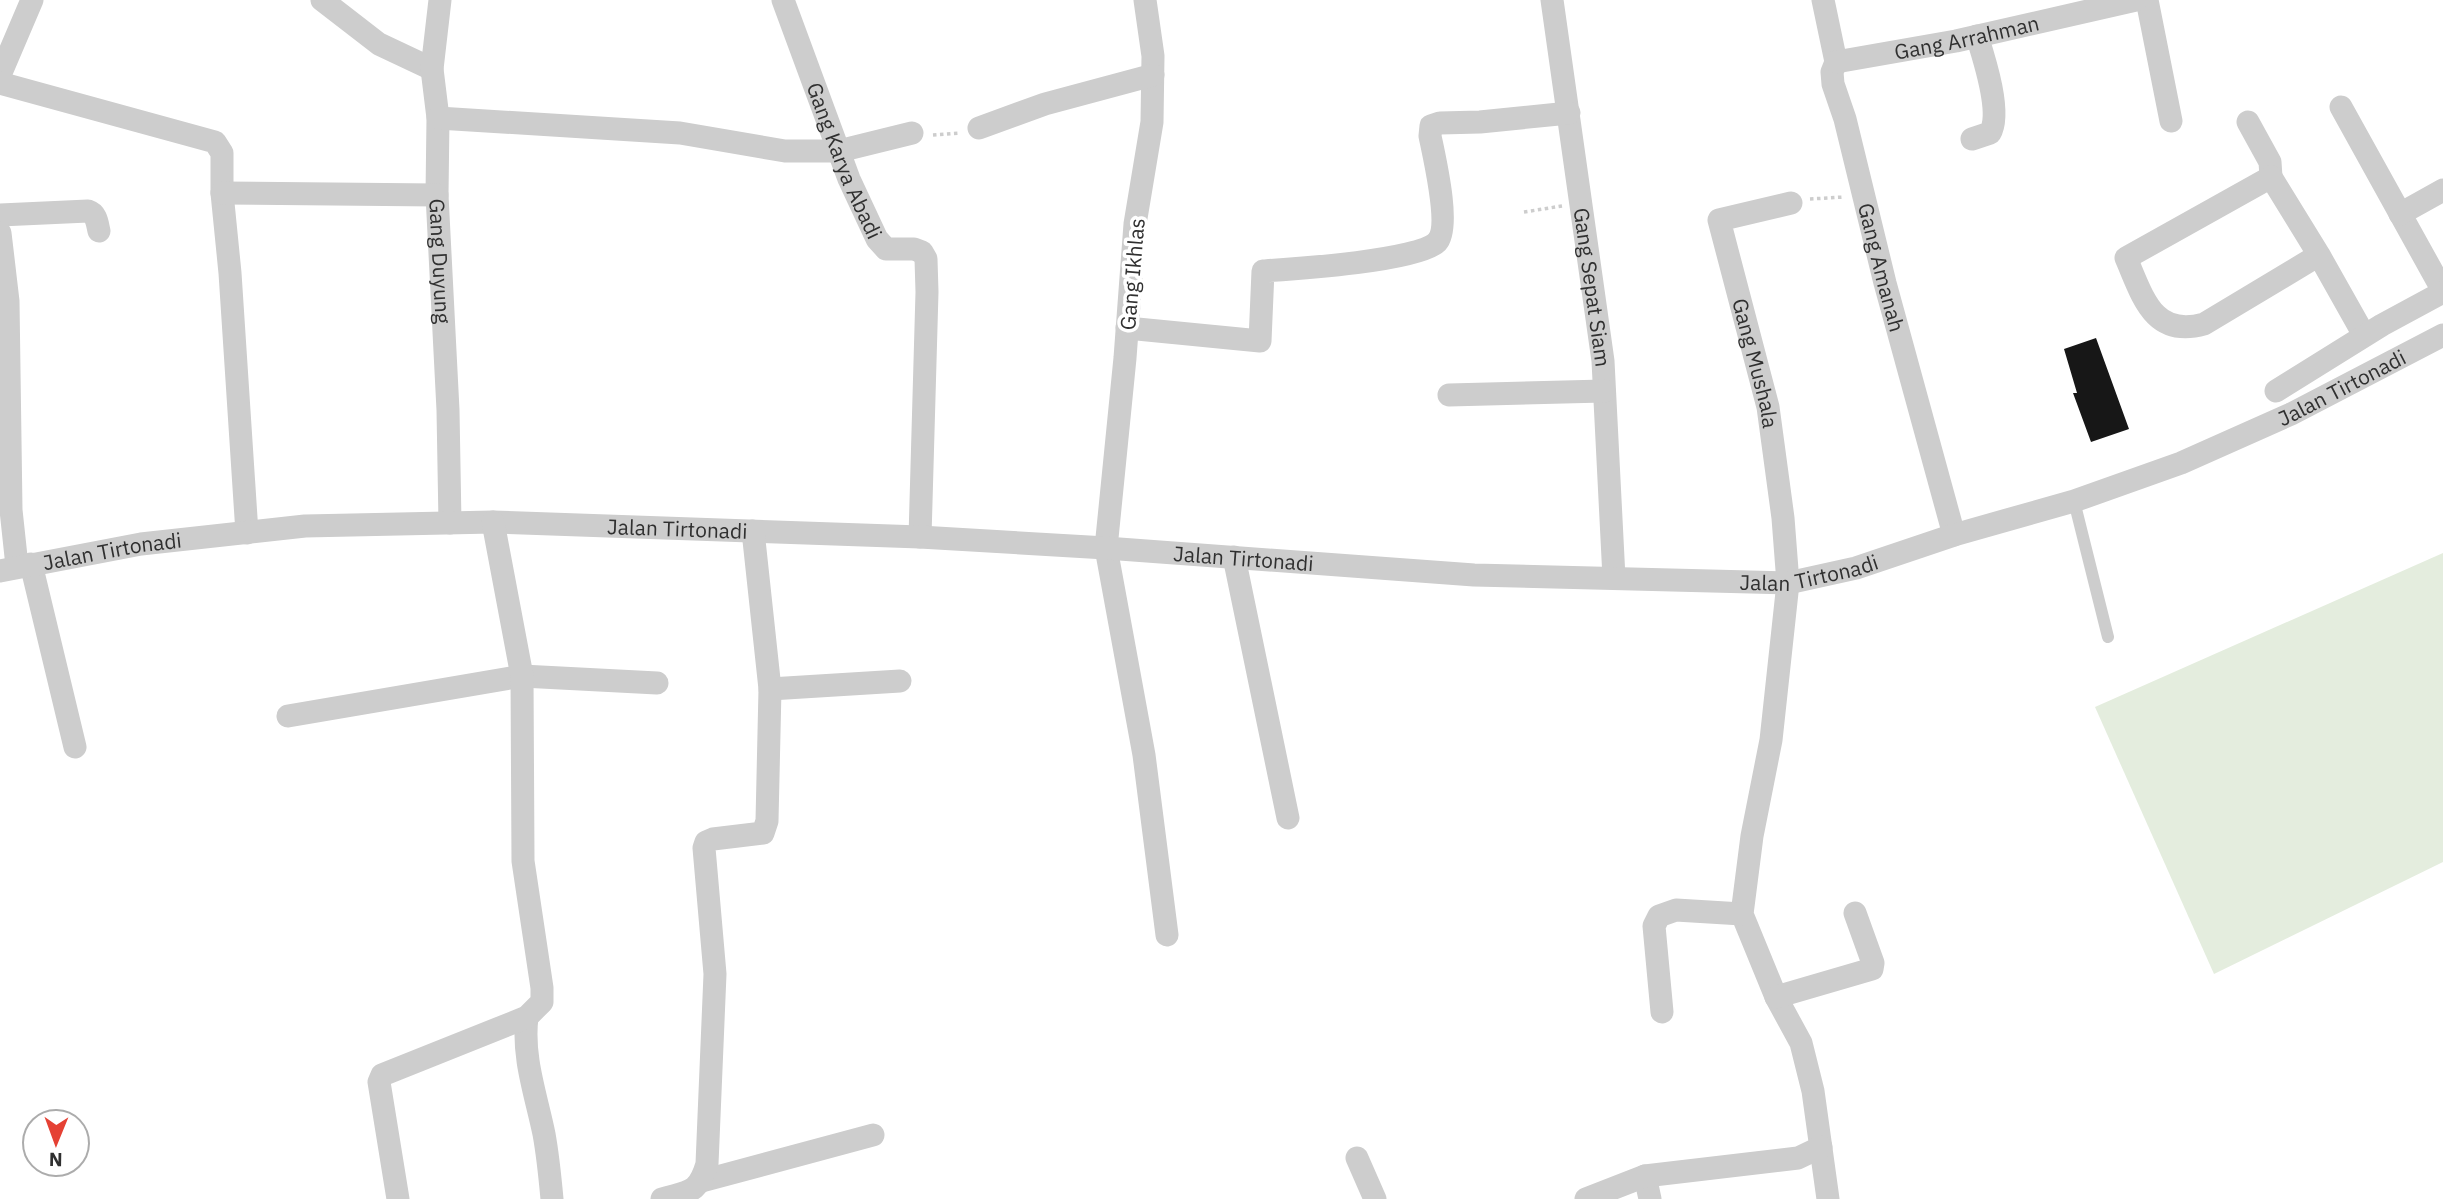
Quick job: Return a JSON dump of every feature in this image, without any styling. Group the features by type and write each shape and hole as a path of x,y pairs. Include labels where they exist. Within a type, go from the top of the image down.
{"street":[{"path":"0,75 32,0"},
{"path":"322,0 379,44 432,69"},
{"name":"Gang Duyung","path":"440,0 432,69 438,118 437,195 448,410 450,523"},
{"name":"Gang Karya Abadi","path":"783,0 849,179 877,239 886,248 922,252 926,259 928,292 920,537"},
{"name":"Gang Ikhlas","path":"1145,0 1152,46 1152,122 1135,224 1106,548 1144,755 1167,935"},
{"name":"Gang Sepat Siam","path":"1552,0 1603,361 1614,578"},
{"name":"Gang Amanah","path":"1823,0 1836,62 1832,72 1833,84 1845,119 1885,283 1954,535"},
{"name":"Gang Arrahman","path":"1836,62 1977,36 2136,0"},
{"path":"2147,0 2171,121"},
{"path":"1972,139 1990,133 1994,127 1992,86 1977,36"},
{"path":"979,128 1045,104 1153,75"},
{"path":"0,83 215,142 222,153 222,193 230,273 247,533"},
{"path":"2276,391 2373,330 2443,292 2341,107"},
{"path":"1127,328 1260,341 1264,271 1317,268 1391,257 1422,250 1437,242 1441,233 1442,199 1430,136 1431,126 1440,122 1480,122 1569,113"},
{"path":"438,118 680,133 785,151 839,151 912,133"},
{"path":"2248,122 2270,162 2271,177 2319,255 2373,330 2401,358"},
{"path":"2271,177 2126,258 2148,304 2155,315 2169,326 2188,329 2204,324 2319,255"},
{"path":"2400,214 2443,190"},
{"path":"222,193 437,195"},
{"name":"Gang Mushala","path":"1788,583 1783,518 1768,407 1719,220 1791,203"},
{"path":"0,215 88,211 96,218 99,232"},
{"path":"0,233 8,300 11,510 16,567 75,747"},
{"path":"2414,307 2437,338"},
{"name":"Jalan Tirtonadi","path":"16,567 141,544 305,526 493,523 920,537 1474,575 1788,583 1856,568 1954,535 2074,501 2181,463 2291,414 2437,338"},
{"path":"1449,395 1604,391"},
{"path":"398,1199 379,1082 382,1075 527,1017 542,1002 523,861 522,676 493,523"},
{"path":"702,1181 707,1164 715,974 704,848 706,842 713,839 763,833 766,827 770,689 753,531"},
{"path":"1234,557 1288,818"},
{"path":"1788,583 1771,740 1752,836 1742,914 1776,997 1801,1043 1813,1091 1828,1199"},
{"path":"288,716 522,676 657,683"},
{"path":"770,689 900,681"},
{"path":"1662,1012 1654,926 1659,916 1676,910 1742,914"},
{"path":"1776,997 1872,969 1873,963 1855,914"},
{"path":"527,1017 526,1056 544,1136 552,1199"},
{"path":"662,1199 692,1190 702,1181 873,1135"},
{"path":"1586,1199 1646,1176 1798,1158 1821,1147"},
{"path":"1357,1158 1375,1199"},
{"path":"1646,1176 1650,1199"}],"lane":[{"path":"2074,501 2108,637"}],"path":[{"path":"912,133 944,136 979,128"},
{"path":"1791,203 1821,198 1864,198"},
{"path":"1524,212 1581,203"}],"green space":[{"path":"2443,553 2443,862 2214,974 2095,707"}],"building":[{"path":"2096,338 2129,429 2091,442 2073,393 2077,393 2064,349"}]}
